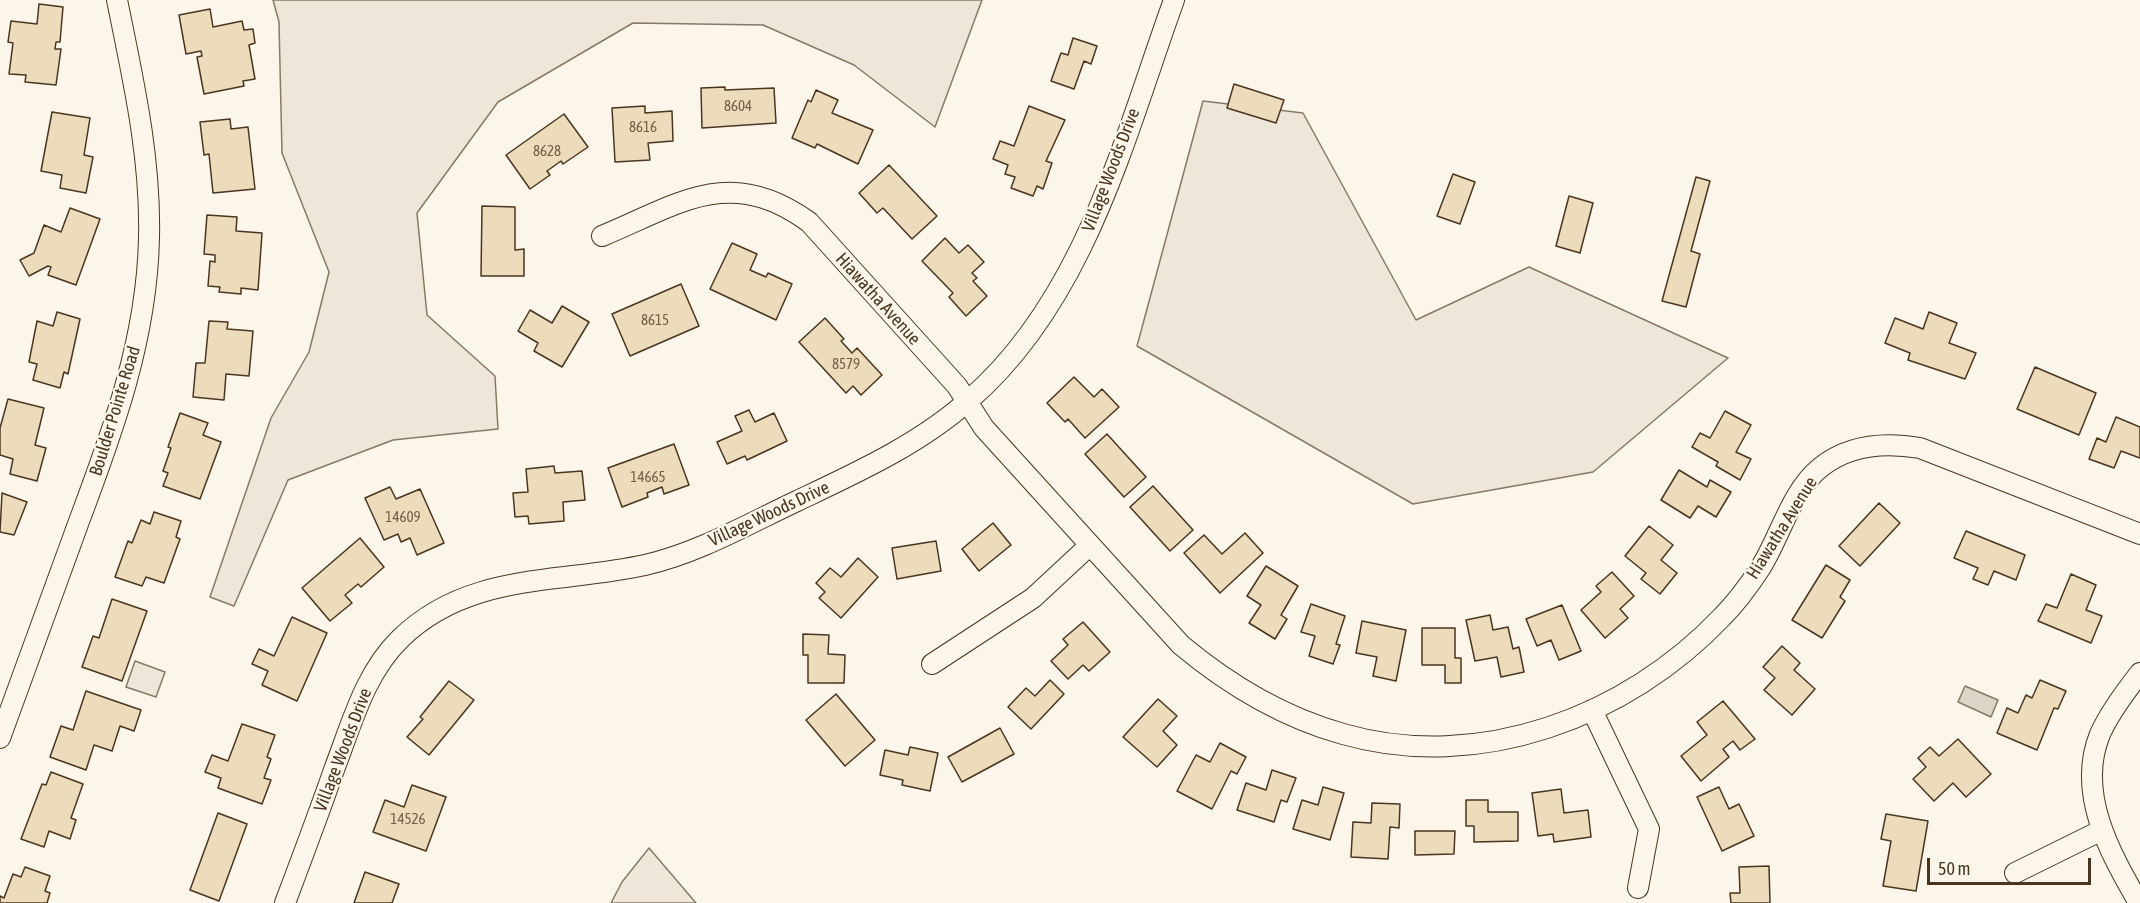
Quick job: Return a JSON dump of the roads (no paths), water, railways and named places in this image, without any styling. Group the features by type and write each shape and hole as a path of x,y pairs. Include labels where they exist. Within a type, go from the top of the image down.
{"street":[{"name":"Boulder Pointe Road","path":"0,738 114,427 132,366 144,303 149,240 148,175 139,109 117,0"},
{"name":"Village Woods Drive","path":"285,903 357,710 374,673 399,640 430,615 466,595 505,585 648,564 689,551 858,473 911,441 968,402 995,375 1037,323 1071,267 1098,208 1173,0"},
{"name":"Hiawatha Avenue","path":"603,236 704,194 734,191 763,196 787,206 809,222 957,386 984,428 1089,546 1165,629 1209,668 1251,696 1296,718 1343,734 1402,746 1462,744 1521,736 1592,710 1631,691 1682,656 1723,616 1761,567 1804,486 1821,467 1843,453 1892,444 1920,448 2140,534"},
{"path":"932,664 1033,598 1089,546"},
{"path":"2139,903 2102,830 2094,799 2091,766 2100,736 2114,708 2140,673"},
{"path":"1592,710 1648,829 1638,888"},
{"path":"2015,873 2102,830"}]}
